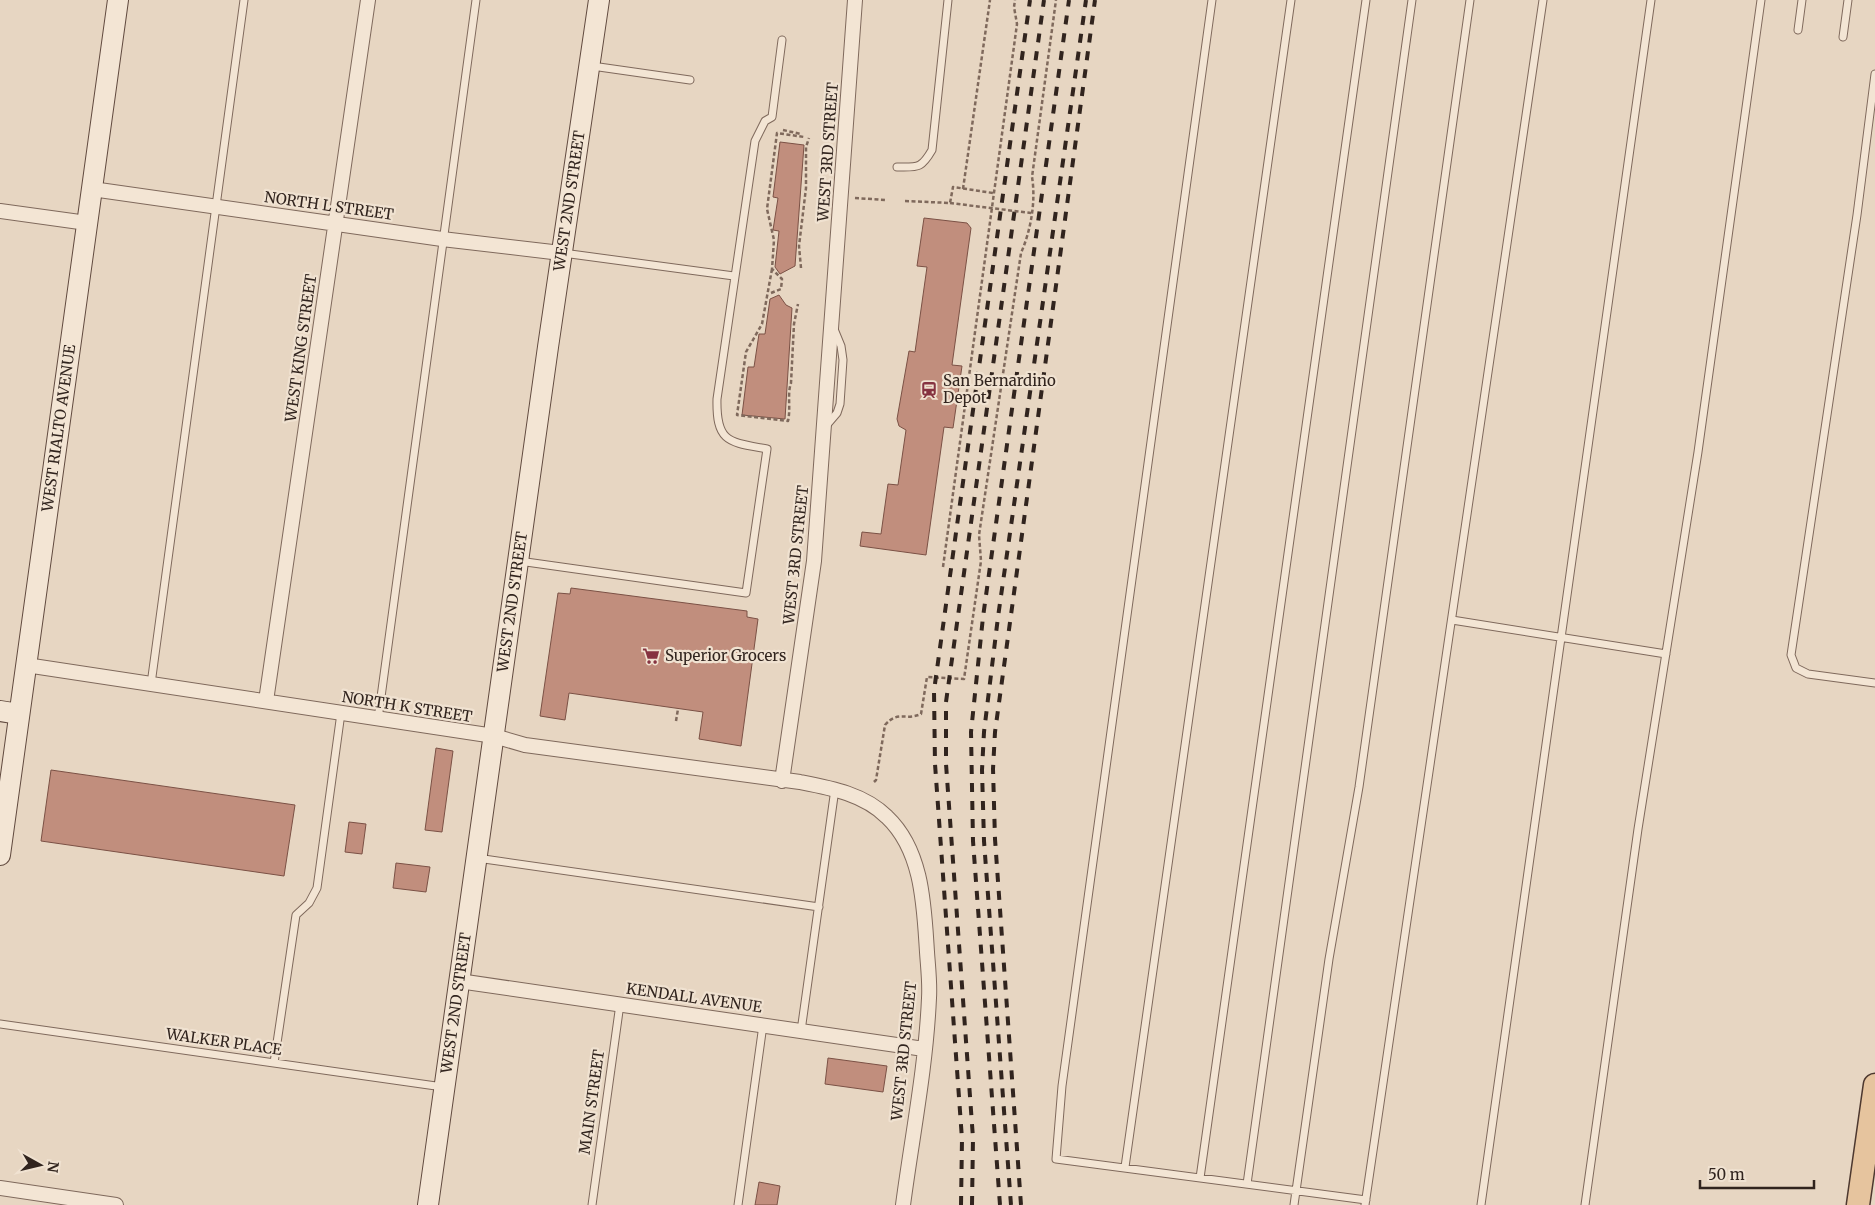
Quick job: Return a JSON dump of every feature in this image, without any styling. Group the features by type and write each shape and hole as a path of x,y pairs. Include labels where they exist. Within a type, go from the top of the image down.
{"main road":[{"name":"WEST RIALTO AVENUE","path":"0,855 10,712 26,665 118,0"},
{"name":"WEST 2ND STREET","path":"428,1205 561,253 599,0"},
{"path":"1858,1205 1875,1085"}],"street":[{"name":"WEST KING STREET","path":"266,702 368,0"},
{"name":"WEST 3RD STREET","path":"855,0 814,561 782,780 835,789 861,799 887,816 898,830 918,874 924,902 929,997 903,1205"},
{"path":"854,16 862,0"},
{"name":"NORTH L STREET","path":"92,189 442,239 561,253"},
{"path":"0,211 88,224"},
{"name":"NORTH K STREET","path":"26,665 494,736 525,745 782,780"},
{"name":"KENDALL AVENUE","path":"459,980 924,1049"},
{"path":"0,1188 116,1205"}],"lane":[{"path":"151,684 244,0"},
{"path":"378,719 476,0"},
{"path":"897,167 919,167 924,164 932,150 948,0"},
{"path":"1212,0 1062,1086 1056,1159 1296,1190 1366,1202 1543,0"},
{"path":"1125,1167 1291,0"},
{"path":"1200,1178 1366,0"},
{"path":"1247,1184 1412,0"},
{"path":"1294,1205 1329,959 1359,787 1470,0"},
{"path":"1481,1205 1651,0"},
{"path":"1585,1205 1638,828 1698,452 1761,0"},
{"path":"1798,30 1802,0"},
{"path":"1843,37 1848,0"},
{"path":"519,561 746,593 767,450 731,442 722,432 716,414 716,399 755,141 765,121 772,117 782,40"},
{"path":"589,66 690,80"},
{"path":"1875,74 1855,225 1792,655 1796,668 1808,674 1875,683"},
{"path":"561,253 734,276"},
{"path":"1452,620 1666,654"},
{"path":"274,1063 296,914 309,903 317,888 341,713"},
{"path":"801,1031 835,789"},
{"path":"477,858 818,907"},
{"name":"MAIN STREET","path":"592,1205 620,1004"},
{"name":"WALKER PLACE","path":"0,1024 444,1087"},
{"path":"738,1205 763,1025"}],"path":[{"path":"963,189 990,0"},
{"path":"943,567 1017,24 1014,7 1015,0"},
{"path":"874,782 876,780 885,725 898,715 914,718 921,714 927,677 964,679 981,561 979,535 1020,253 1028,237 1034,191 1032,177 1056,0"},
{"path":"783,130 801,134"},
{"path":"798,304 794,324 791,383 789,389 791,397 788,421 737,415 746,352 762,324 772,269 774,240 767,209 777,133 804,137"},
{"path":"801,268 799,259 800,233 803,226 806,147 809,138"},
{"path":"950,203 953,187 994,193"},
{"path":"851,198 886,200"},
{"path":"905,201 950,203 1031,213"},
{"path":"771,293 782,289 782,280 772,269"},
{"path":"676,721 678,709"}],"building":[{"path":"780,142 804,145 795,266 780,274 775,267 779,231 773,230 778,198 773,197"},
{"path":"924,218 967,223 971,228 952,365 962,366 953,428 944,427 926,555 860,546 862,532 881,534 888,484 898,485 906,430 899,426 897,419 909,351 915,352 927,267 917,266"},
{"path":"779,295 786,305 792,308 785,419 742,415 748,367 754,367 759,334 765,334 770,299"},
{"name":"Superior Grocers","path":"571,588 747,611 747,617 758,619 741,746 699,739 703,712 569,693 565,720 540,716 558,593 570,594"},
{"path":"436,748 453,751 442,832 425,830"},
{"path":"51,770 295,805 284,876 41,841"},
{"path":"349,822 366,824 362,854 345,852"},
{"path":"396,863 430,867 426,892 393,888"},
{"path":"828,1058 887,1066 883,1092 825,1084"},
{"path":"759,1182 780,1186 777,1205 755,1205"}],"railway":[{"path":"961,1205 962,1139 935,764 934,691 1030,0"},
{"path":"972,1205 973,1138 946,764 946,702 1044,0"},
{"path":"1000,1205 973,841 971,732 983,617 1069,0"},
{"path":"1011,1205 984,841 982,770 984,732 998,617 1086,0"},
{"path":"1021,1205 995,839 993,769 995,732 1095,0"}],"place":[{"name":"San Bernardino Depot","path":"929,390"},
{"name":"Superior Grocers","path":"651,656"}]}
